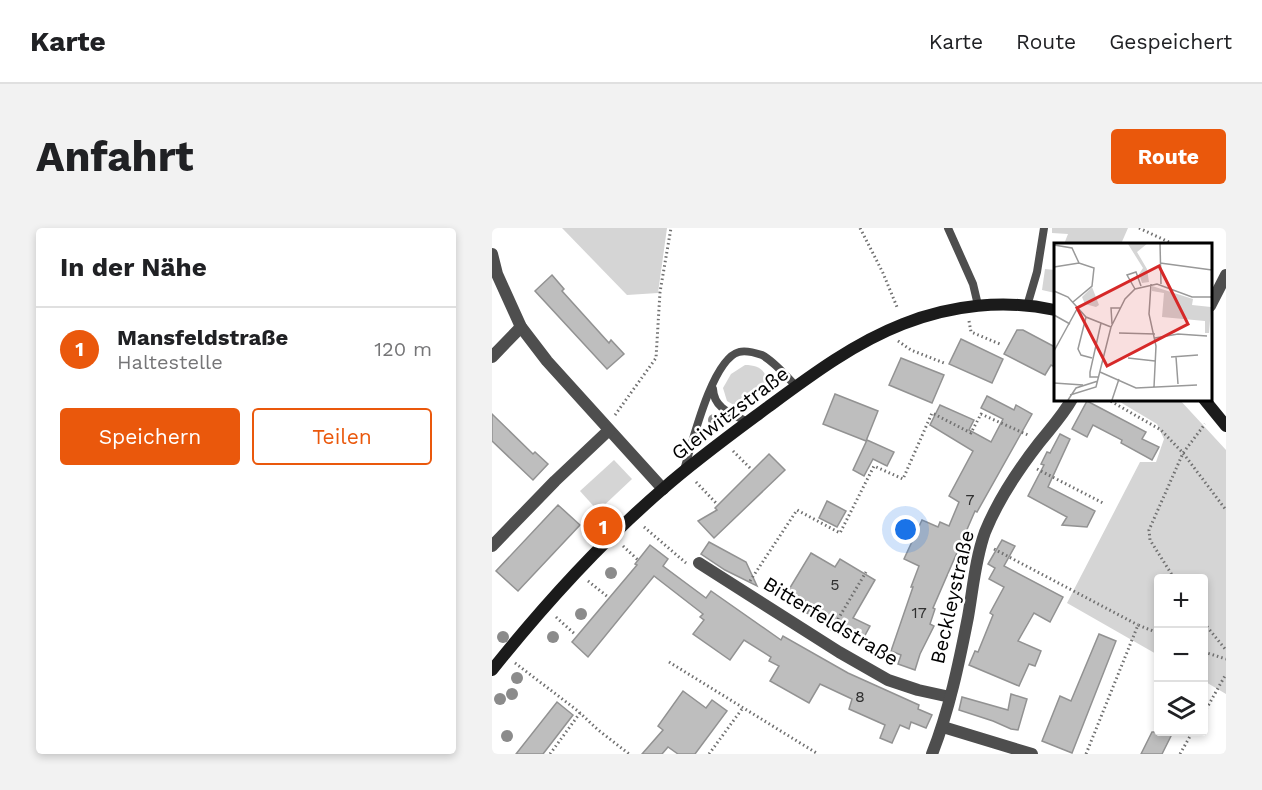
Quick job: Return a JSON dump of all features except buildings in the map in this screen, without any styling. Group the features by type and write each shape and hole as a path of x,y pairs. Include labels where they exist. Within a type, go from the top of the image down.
{"street":[{"path":"492,254 497,274 521,327 547,361 663,489"},
{"path":"1211,302 1226,275"},
{"name":"Gleiwitzstraße","path":"492,670 574,575 663,489 796,386 869,339 936,313 978,305 1027,306 1054,310"},
{"path":"492,357 521,327"},
{"name":"Beckleystraße","path":"932,754 943,727 968,617 973,576 985,533 1004,494 1071,400"},
{"path":"1205,400 1226,426"},
{"path":"492,546 555,480 609,430"},
{"name":"Bitterfeldstraße","path":"699,563 888,680 950,697"},
{"path":"943,727 1032,754"}],"lane":[{"path":"948,228 973,284 978,305"},
{"path":"1027,306 1037,272 1044,228"},
{"path":"684,472 712,385 722,364 740,351 751,352 762,356 796,386"},
{"path":"712,385 716,402 722,408 748,422"}],"path":[{"path":"609,430 611,421 656,357 660,292 671,228"},
{"path":"860,228 884,273 897,307"},
{"path":"1139,228 1171,243"},
{"path":"969,321 971,332 1000,344"},
{"path":"897,339 906,347 944,363"},
{"path":"1109,400 1161,430 1183,453 1226,510"},
{"path":"743,592 797,510 840,533 874,466 903,479 932,413 971,433 981,414 1040,441"},
{"path":"1171,574 1150,540 1149,530 1183,453 1206,422"},
{"path":"733,451 752,470"},
{"path":"1025,463 1103,503"},
{"path":"696,482 717,504"},
{"path":"644,527 689,566 699,563"},
{"path":"982,543 1154,631"},
{"path":"623,546 638,560"},
{"path":"824,642 866,572"},
{"path":"588,581 608,597"},
{"path":"556,617 576,635"},
{"path":"1086,754 1138,625"},
{"path":"1207,628 1226,650"},
{"path":"1208,653 1226,658"},
{"path":"511,660 629,754"},
{"path":"669,662 818,754"},
{"path":"1208,705 1226,674"},
{"path":"709,754 742,709"},
{"path":"550,754 580,713"},
{"path":"1180,754 1191,736"}],"shaded area":[{"path":"562,228 667,228 658,293 627,295"},
{"path":"1052,228 1128,228 1121,243 1064,243 1068,234 1052,233"},
{"path":"1045,269 1054,270 1054,293 1042,290"},
{"path":"745,365 755,366 762,370 767,382 766,387 739,408 727,401 723,388 731,374"},
{"path":"1117,400 1180,400 1226,450 1226,694 1208,683 1208,574 1154,574 1154,653 1067,603 1140,462 1156,462 1164,439 1157,424"},
{"path":"614,460 632,479 598,511 580,491"}],"place":[{"name":"Mansfeldstraße","path":"603,526"}]}
